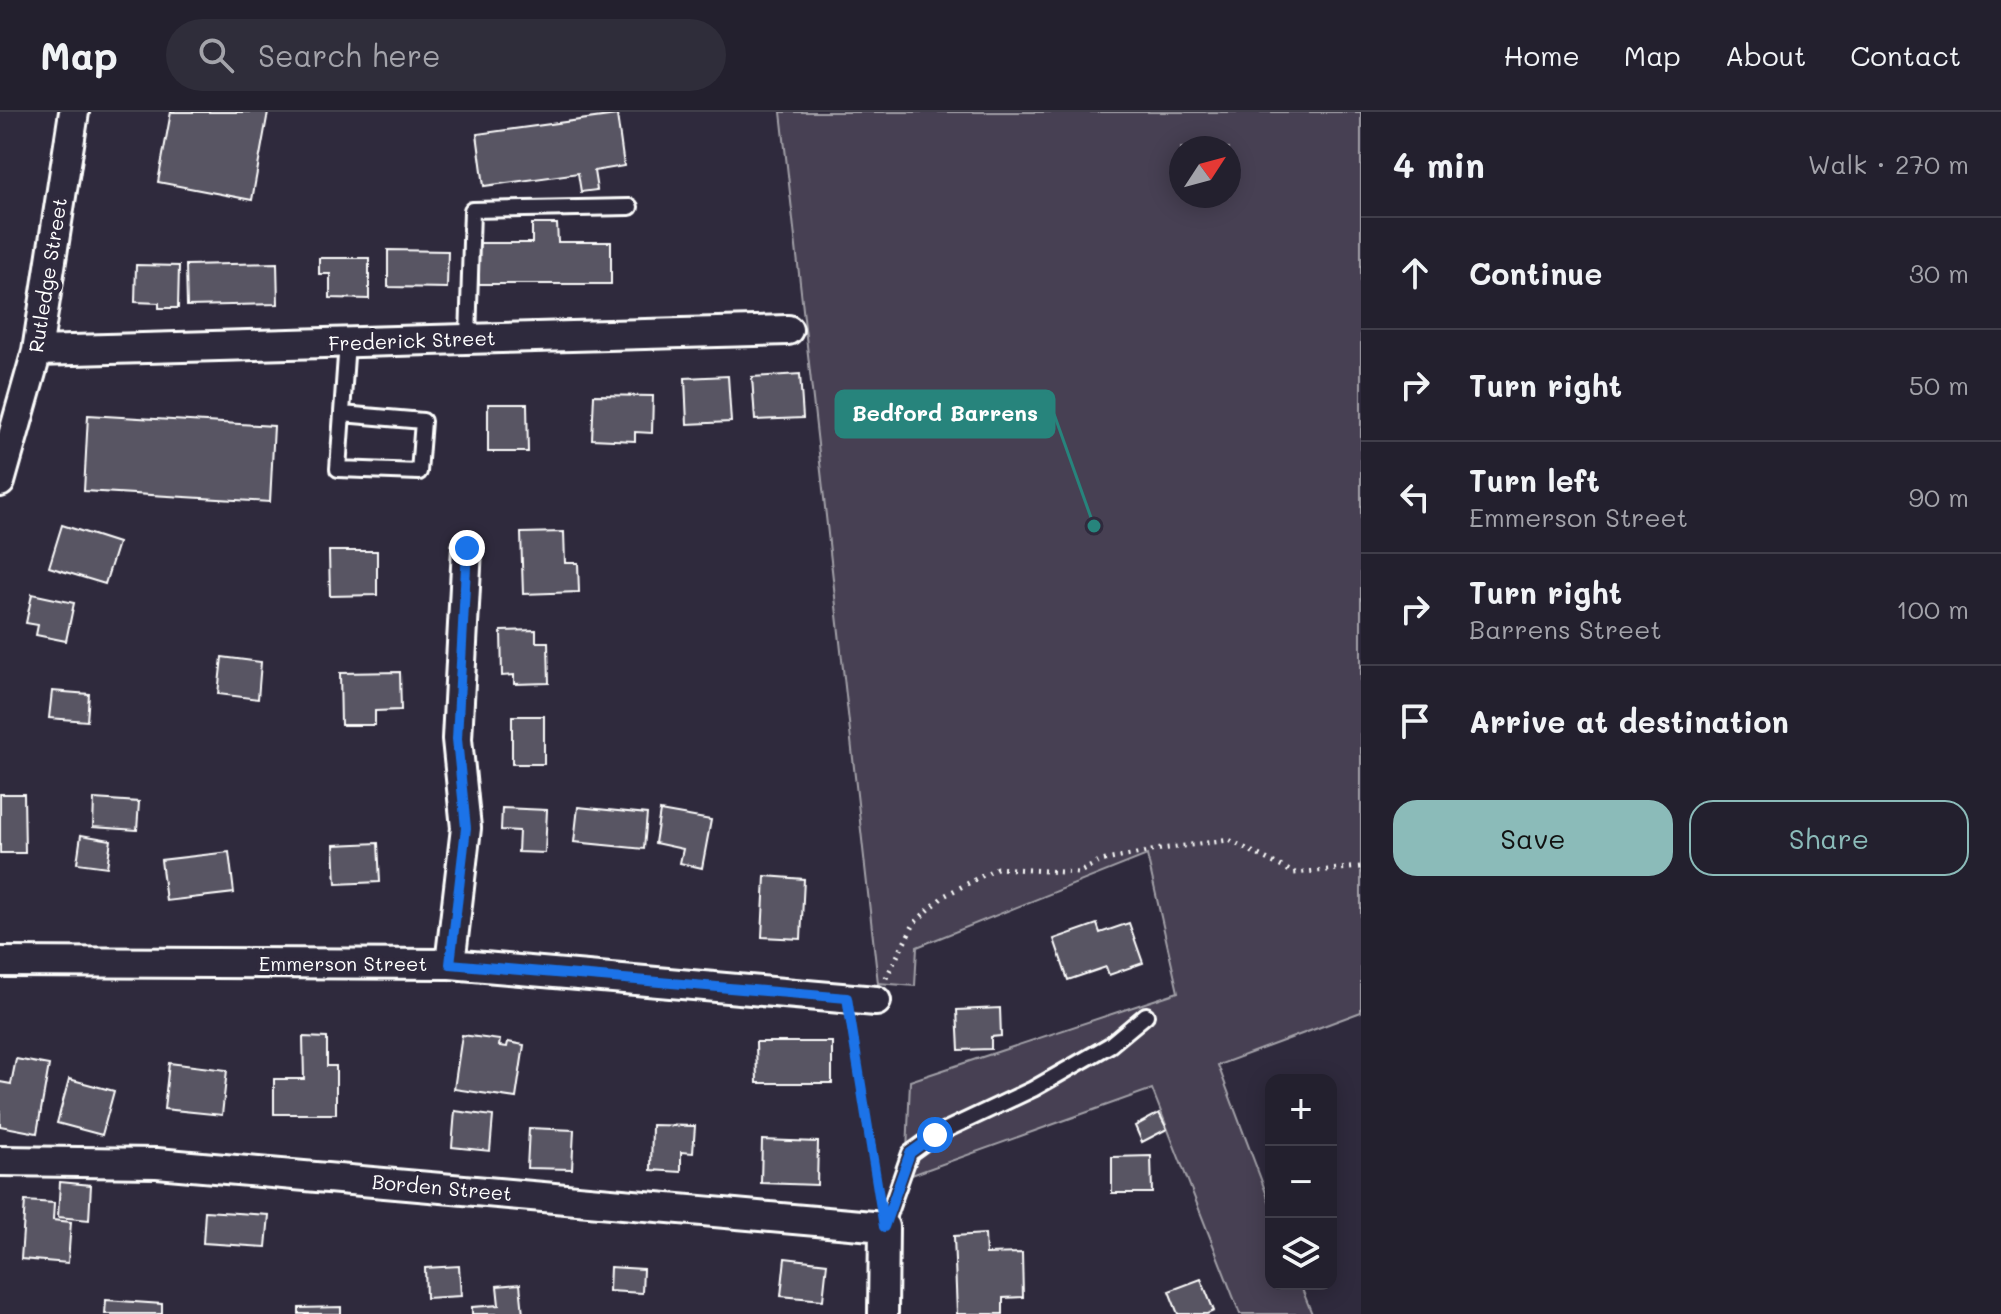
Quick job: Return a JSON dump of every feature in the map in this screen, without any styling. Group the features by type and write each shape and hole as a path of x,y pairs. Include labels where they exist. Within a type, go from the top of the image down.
{"street":[{"name":"Rutledge Street","path":"0,482 8,425 37,351 74,112"},
{"name":"Frederick Street","path":"37,351 788,330"},
{"path":"450,964 466,828 457,739 467,548"},
{"name":"Emmerson Street","path":"0,962 450,964 876,1001"},
{"name":"Borden Street","path":"0,1161 157,1163 884,1227"},
{"path":"883,1314 884,1227"}],"lane":[{"path":"468,339 472,210 630,207"},
{"path":"342,414 423,421 419,472 338,469 347,342"},
{"path":"884,1227 910,1153 935,1135 1033,1089 1110,1045 1146,1015"}],"path":[{"path":"876,1001 915,922 944,896 997,868 1078,873 1101,861 1229,840 1294,873 1361,867"},
{"path":"847,998 884,1227"}],"shaded area":[{"path":"781,112 1361,112 1361,1012 1218,1065 1265,1190 1265,1290 1302,1290 1312,1314 1240,1314 1152,1089 906,1177 910,1081 1178,992 1147,855 917,947 915,986 878,983"}],"building":[{"path":"171,112 268,112 252,200 158,182"},
{"path":"617,115 624,166 594,171 597,190 581,192 578,173 484,186 477,134"},
{"path":"532,224 557,224 558,242 611,242 611,284 479,284 479,243 532,243"},
{"path":"388,250 448,251 447,288 388,287"},
{"path":"319,258 369,258 369,299 330,298 330,274 319,274"},
{"path":"277,263 278,304 187,306 186,265"},
{"path":"136,265 179,266 178,308 159,308 159,303 135,302"},
{"path":"800,374 803,418 755,420 752,377"},
{"path":"728,376 731,422 687,424 685,378"},
{"path":"594,395 653,396 652,433 635,432 635,441 592,439"},
{"path":"488,404 527,404 528,452 488,452"},
{"path":"88,415 274,426 270,502 84,491"},
{"path":"62,525 118,543 105,584 49,567"},
{"path":"564,532 565,563 578,563 579,592 523,594 521,533"},
{"path":"329,551 377,551 377,595 330,596"},
{"path":"32,594 74,603 66,641 36,635 38,625 26,623"},
{"path":"536,630 536,642 548,642 549,683 514,684 514,675 502,676 501,631"},
{"path":"222,657 261,662 258,699 218,694"},
{"path":"400,672 401,710 375,711 375,725 341,725 340,673"},
{"path":"52,691 89,694 87,721 49,718"},
{"path":"512,716 544,716 544,764 512,764"},
{"path":"0,794 24,794 25,853 0,853"},
{"path":"94,799 139,802 137,830 93,827"},
{"path":"578,807 647,814 644,849 574,842"},
{"path":"502,808 547,810 545,853 518,852 519,831 501,830"},
{"path":"660,811 711,820 702,868 680,863 683,849 655,843"},
{"path":"81,835 111,840 107,867 77,863"},
{"path":"378,843 380,882 336,884 334,845"},
{"path":"229,852 234,893 166,901 161,860"},
{"path":"765,876 804,879 801,939 762,937"},
{"path":"1129,923 1143,963 1109,975 1106,967 1068,980 1054,939 1097,924 1100,933"},
{"path":"1000,1008 1001,1036 991,1037 991,1049 959,1050 957,1010"},
{"path":"462,1035 500,1040 499,1046 507,1047 508,1042 524,1045 516,1098 454,1089"},
{"path":"303,1037 327,1038 327,1066 336,1066 336,1114 274,1114 274,1079 304,1079"},
{"path":"756,1042 832,1042 832,1083 757,1083"},
{"path":"16,1059 49,1065 37,1133 0,1126 0,1082 11,1084"},
{"path":"169,1063 227,1070 222,1115 164,1109"},
{"path":"69,1079 114,1091 102,1135 57,1123"},
{"path":"455,1111 493,1116 490,1151 452,1147"},
{"path":"1159,1113 1167,1129 1142,1142 1135,1126"},
{"path":"652,1125 695,1126 693,1153 681,1152 681,1172 651,1170"},
{"path":"529,1128 574,1130 572,1169 527,1168"},
{"path":"762,1140 818,1142 817,1185 761,1183"},
{"path":"1151,1156 1152,1193 1112,1193 1112,1157"},
{"path":"60,1182 91,1185 89,1220 58,1217"},
{"path":"25,1201 54,1203 53,1220 71,1222 68,1263 21,1259"},
{"path":"205,1211 269,1215 266,1247 203,1243"},
{"path":"985,1234 986,1254 1022,1253 1023,1297 1003,1298 1003,1314 957,1314 954,1236"},
{"path":"785,1258 827,1263 823,1300 781,1296"},
{"path":"459,1266 461,1296 426,1298 425,1268"},
{"path":"610,1267 643,1269 642,1293 609,1291"},
{"path":"1201,1279 1214,1311 1207,1314 1178,1314 1169,1291"},
{"path":"520,1284 523,1314 472,1314 472,1307 499,1305 497,1286"},
{"path":"106,1300 162,1304 162,1314 105,1314"},
{"path":"341,1307 341,1314 299,1314 299,1308"}],"place":[{"name":"Bedford Barrens","path":"1094,526"}],"route":[{"path":"467,548 457,739 466,828 450,964 847,998 884,1227 910,1153 935,1135"}]}
